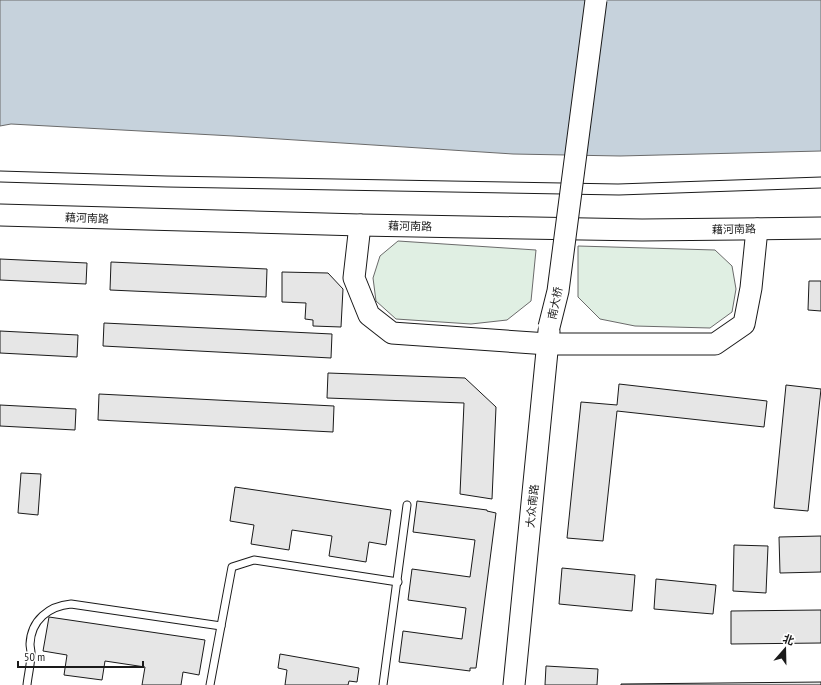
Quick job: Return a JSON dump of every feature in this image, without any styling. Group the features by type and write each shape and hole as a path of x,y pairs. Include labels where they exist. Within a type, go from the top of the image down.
{"main road":[{"name":"南大桥","path":"548,336 551,290 581,0"},
{"name":"南大桥","path":"548,336 558,291 596,0"},
{"name":"藉河南路","path":"0,215 360,225 642,230 821,228"},
{"path":"360,225 354,278 369,315 392,333 548,336 715,344 744,324 751,288 757,228"},
{"name":"大众南路","path":"514,685 548,336"}],"lane":[{"path":"383,685 407,505"},
{"path":"210,685 232,567 254,560 397,581"},
{"path":"27,685 31,654 30,640 34,627 39,619 46,613 62,605 71,604 221,626"}],"green space":[{"path":"398,241 536,250 531,301 507,320 471,324 396,319 376,301 373,278 380,256"},
{"path":"578,246 715,250 732,266 736,289 732,312 710,328 635,326 600,319 578,297"}],"shaded area":[{"path":"0,0 821,0 821,151 620,156 513,154 233,136 11,124 0,126"}],"building":[{"path":"0,259 87,263 86,284 0,280"},
{"path":"111,262 267,269 266,297 110,290"},
{"path":"282,272 328,273 343,289 341,327 313,326 313,320 305,319 306,303 282,302"},
{"path":"809,281 821,281 821,311 808,310"},
{"path":"104,323 332,334 331,358 103,346"},
{"path":"0,331 78,335 77,357 0,353"},
{"path":"328,373 465,378 496,407 492,499 460,494 464,403 327,398"},
{"path":"619,384 767,401 764,427 617,411 603,541 567,538 581,402 617,405"},
{"path":"786,385 821,389 808,511 774,508"},
{"path":"99,394 334,406 333,432 98,420"},
{"path":"0,405 76,409 75,430 0,426"},
{"path":"21,473 41,474 38,515 18,513"},
{"path":"235,487 391,510 386,545 369,542 366,562 329,556 332,536 292,530 289,550 251,544 254,525 230,521"},
{"path":"417,501 487,510 496,513 476,668 470,668 470,671 399,662 403,631 462,639 466,608 408,600 412,569 470,577 475,540 413,532"},
{"path":"821,536 821,572 780,573 779,537"},
{"path":"734,545 768,546 766,593 733,591"},
{"path":"562,568 635,575 632,611 559,604"},
{"path":"656,579 716,585 713,614 654,609"},
{"path":"821,610 821,643 731,644 731,611"},
{"path":"49,617 205,640 199,675 183,672 181,685 142,685 145,667 105,661 102,680 64,675 67,655 43,651"},
{"path":"280,654 359,668 357,682 349,681 348,685 285,685 287,670 278,668"},
{"path":"546,666 598,669 597,685 545,685"},
{"path":"821,682 821,685 621,685 621,684"}],"tram line":[{"path":"0,171 167,176 618,184 821,177"},
{"path":"0,182 167,187 619,195 821,188"}]}
